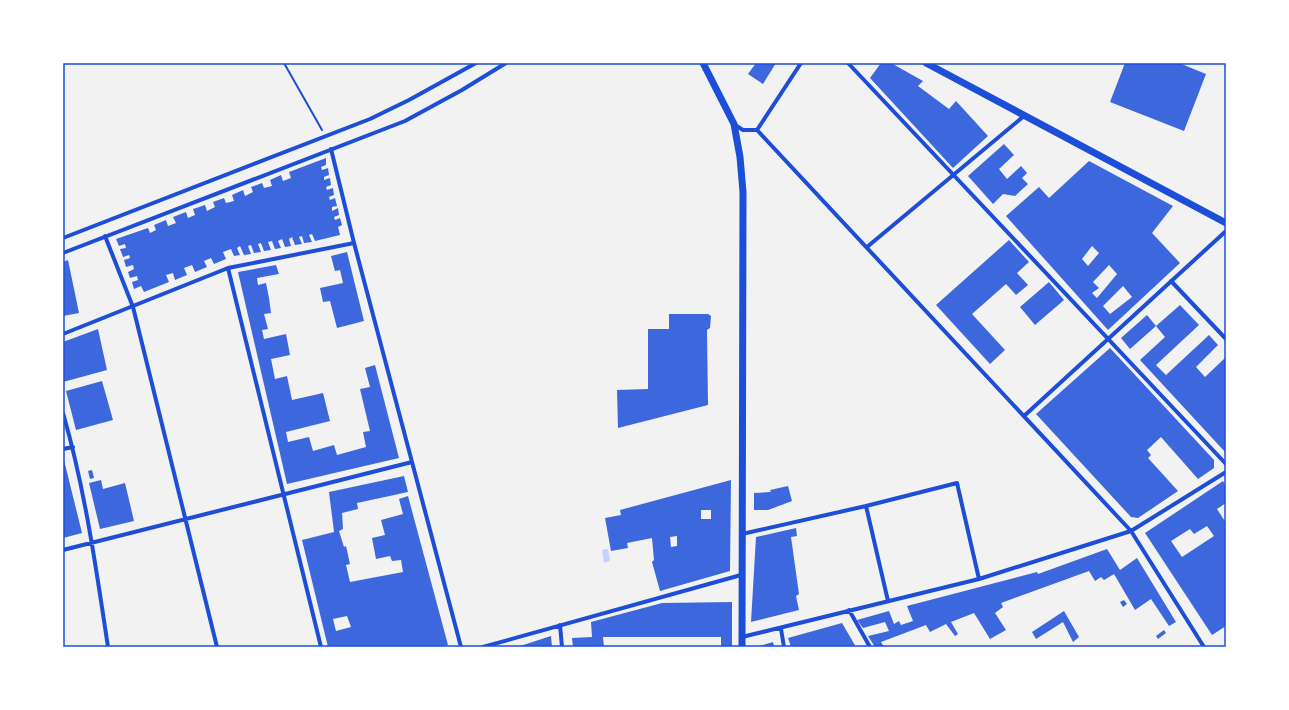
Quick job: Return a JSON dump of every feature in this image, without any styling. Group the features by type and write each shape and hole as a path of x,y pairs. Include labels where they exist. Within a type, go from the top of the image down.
{"street":[{"path":"63,238 370,119 410,100 476,63"},
{"path":"63,252 405,121 462,90 506,63"},
{"path":"703,63 734,124 740,157 742,192 742,647"},
{"path":"757,130 801,63"},
{"path":"848,63 1226,464"},
{"path":"926,63 1226,223"},
{"path":"867,247 1024,116"},
{"path":"734,124 743,130 757,130 1131,531 1204,647"},
{"path":"331,150 354,243 461,647"},
{"path":"1024,416 1226,230"},
{"path":"105,236 133,307 217,647"},
{"path":"63,334 228,268 354,243"},
{"path":"228,268 321,647"},
{"path":"1171,281 1226,339"},
{"path":"63,412 73,447 92,542 108,647"},
{"path":"63,449 73,447"},
{"path":"63,550 412,462"},
{"path":"742,636 780,629 848,610 979,578 1131,531 1226,472"},
{"path":"742,534 866,506 957,483 979,578"},
{"path":"866,506 888,601"},
{"path":"482,647 741,575"},
{"path":"848,610 870,647"},
{"path":"560,625 562,647"},
{"path":"780,629 784,647"}],"path":[{"path":"284,63 326,136"}],"water":[{"path":"608,549 610,561 604,563 602,550"}],"building":[{"path":"756,63 776,63 763,84 748,74"},
{"path":"881,63 891,63 923,81 918,86 949,109 956,101 988,136 953,168 870,78"},
{"path":"1125,63 1179,63 1206,74 1184,131 1110,102"},
{"path":"1004,144 1014,155 999,169 1007,179 1021,166 1027,173 1022,178 1028,184 1015,196 1003,194 993,204 968,176"},
{"path":"326,158 326,165 321,167 322,170 328,168 329,175 324,177 324,180 330,178 331,185 326,187 327,190 333,188 334,195 329,197 330,200 335,198 337,206 332,207 332,211 338,208 339,215 334,217 335,220 340,218 342,225 338,227 340,235 315,241 312,234 309,235 312,242 304,243 302,236 299,237 302,244 295,245 292,237 289,239 291,246 285,247 282,239 278,241 281,248 275,249 272,241 268,242 271,250 264,251 261,243 258,244 261,252 254,253 251,245 248,246 251,254 244,255 240,246 237,248 240,255 234,256 231,249 223,252 226,259 214,264 211,258 204,261 207,267 195,272 192,265 184,268 187,275 175,280 173,273 166,275 169,282 144,292 141,286 134,289 132,282 138,280 137,276 130,278 128,272 134,269 133,265 126,267 124,260 130,258 129,255 123,257 120,249 126,248 125,244 119,246 116,239 148,228 150,233 156,230 154,225 166,220 168,226 176,223 173,217 186,212 188,218 195,215 193,209 205,205 207,211 215,207 213,202 224,198 226,203 234,201 232,195 243,190 245,196 253,192 251,187 262,183 264,188 272,186 270,180 281,175 283,181 291,178 289,172"},
{"path":"1089,161 1173,206 1152,233 1180,263 1108,330 1006,216 1039,187 1049,198","holes":["1092,246 1099,253 1088,266 1082,259","1109,265 1117,274 1097,298 1092,293 1099,288 1093,282","1123,286 1132,297 1110,314 1103,306"]},
{"path":"1009,240 1029,262 1017,273 1028,285 1016,295 1006,284 972,314 1005,350 990,364 936,305"},
{"path":"347,252 364,321 337,328 330,301 323,302 320,288 343,283 340,270 335,271 331,256"},
{"path":"68,260 79,313 63,316 63,262"},
{"path":"276,265 279,274 257,278 258,285 266,283 271,313 264,314 268,329 262,330 264,339 286,334 290,355 271,359 275,379 287,376 292,400 323,393 330,421 286,432 288,442 309,437 313,451 334,445 337,455 366,447 363,432 370,431 360,389 370,387 365,368 375,365 399,458 287,484 238,272"},
{"path":"1049,282 1064,300 1035,325 1020,307"},
{"path":"1180,305 1199,325 1156,365 1166,375 1209,335 1218,345 1196,367 1205,377 1226,357 1226,453 1140,360 1165,337 1156,326"},
{"path":"669,314 708,314 711,316 710,328 707,330 708,405 618,428 617,390 648,389 648,329 669,329"},
{"path":"1147,315 1156,326 1130,349 1121,338"},
{"path":"98,329 107,370 63,382 63,342"},
{"path":"1110,348 1214,460 1214,468 1198,479 1161,437 1147,450 1151,455 1148,458 1178,491 1138,518 1131,517 1036,414"},
{"path":"102,381 113,420 76,430 66,391"},
{"path":"63,456 82,533 63,538"},
{"path":"92,470 94,478 90,479 88,471"},
{"path":"404,476 408,492 357,503 358,509 342,513 343,529 339,531 344,547 346,546 350,564 346,565 350,582 403,572 401,560 392,561 390,556 376,559 372,538 385,535 381,520 403,514 399,499 408,496 448,645 439,647 328,647 302,540 334,532 329,492","holes":["347,616 351,627 336,631 333,619"]},
{"path":"101,480 103,489 125,483 134,521 100,529 89,483"},
{"path":"731,480 730,571 660,591 652,562 654,560 652,538 627,543 628,548 611,551 605,518 621,515 620,510","holes":["701,510 711,510 711,519 701,519","677,536 677,546 671,547 670,537"]},
{"path":"1223,481 1226,486 1226,503 1217,509 1226,523 1226,626 1212,635 1145,533","holes":["1207,526 1214,536 1182,557 1171,541 1190,529 1194,534"]},
{"path":"788,486 792,501 768,510 754,510 754,493 771,492 770,490"},
{"path":"796,528 797,536 791,537 799,594 796,596 799,610 751,622 756,537"},
{"path":"1107,549 1120,570 1137,558 1176,622 1169,626 1151,599 1135,610 1114,574 1104,580 1101,577 1095,581 1089,571 1001,603 1003,607 995,613 1006,630 990,639 974,613 951,622 958,634 955,636 946,624 930,632 926,625 881,642 884,647 875,647 868,636 889,631 885,622 863,628 857,620 889,611 894,624 899,621 901,625 913,621 907,606 1037,572 1038,574"},
{"path":"1124,600 1127,604 1123,607 1120,602"},
{"path":"732,602 732,647 721,647 721,637 603,637 604,647 573,647 572,638 592,637 591,622 662,603"},
{"path":"1064,611 1079,637 1073,642 1063,622 1036,639 1032,632"},
{"path":"842,623 856,647 791,647 788,638"},
{"path":"1164,630 1166,633 1158,639 1156,636"},
{"path":"551,636 552,647 517,647"},
{"path":"773,642 774,647 756,647"}]}
